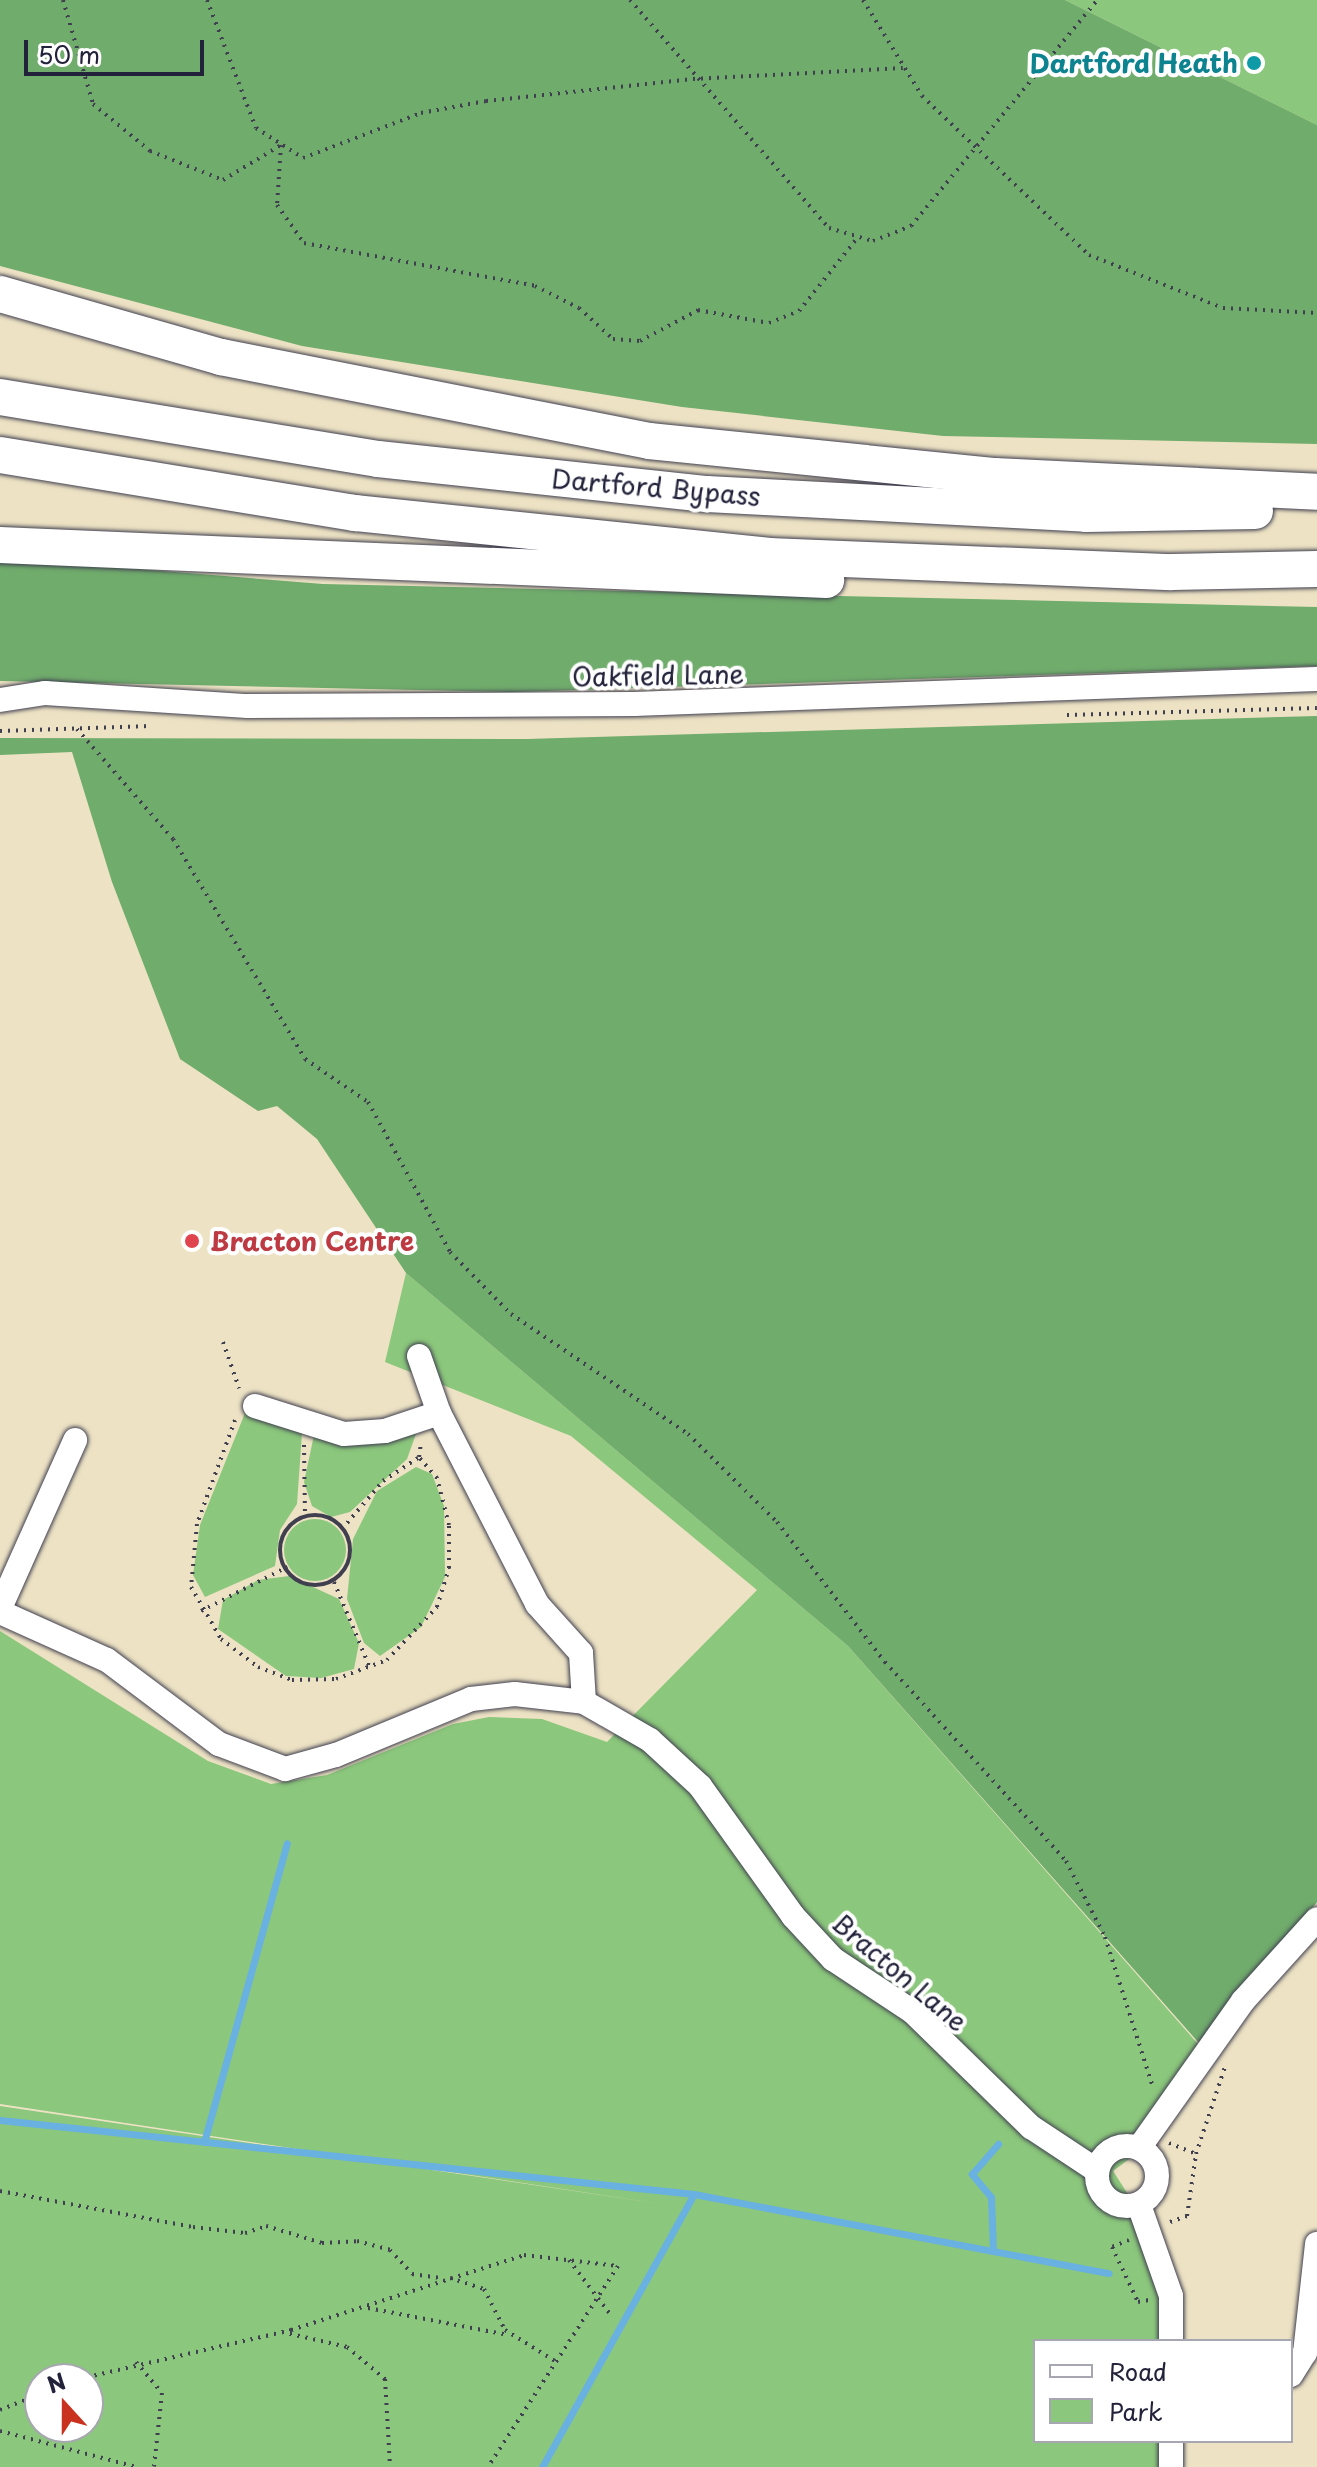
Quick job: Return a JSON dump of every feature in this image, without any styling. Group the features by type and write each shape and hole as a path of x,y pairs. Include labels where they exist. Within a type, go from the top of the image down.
{"highway":[{"path":"0,294 221,357 649,441 995,476 1317,492"},
{"name":"Dartford Bypass","path":"0,397 378,459 707,494 1086,514 1317,510"},
{"path":"0,455 355,513 769,556 1172,572"},
{"path":"0,545 749,583 1317,569"}],"street":[{"name":"Oakfield Lane","path":"0,700 45,693 248,706 650,704 1317,679"},
{"path":"75,1440 0,1610 107,1660 219,1744 285,1769 336,1755 471,1699 515,1694 584,1702 581,1653 537,1604 433,1415 419,1356"},
{"path":"246,1406 308,1427 364,1434 433,1415"},
{"name":"Bracton Lane","path":"584,1702 650,1740 700,1786 793,1916 833,1959 913,2012 1031,2127 1096,2170"},
{"path":"1139,2205 1108,2199 1096,2170 1111,2151 1139,2148 1206,2053 1317,1919"},
{"path":"1139,2148 1157,2177 1139,2205"},
{"path":"1139,2205 1151,2230 1171,2296 1171,2339"},
{"path":"1293,2372 1305,2353 1312,2328 1317,2244"},
{"path":"1171,2443 1171,2467"}],"path":[{"path":"63,0 93,104 150,151 223,180 281,145"},
{"path":"207,0 256,128 303,158 421,113 693,79 903,68"},
{"path":"630,0 693,79 829,228 873,241 911,226 975,154 1097,0"},
{"path":"863,0 903,68 975,154 1089,255 1223,308 1317,313"},
{"path":"281,145 277,205 304,243 535,286 579,308 613,339 640,341 698,310 769,323 799,311 858,237"},
{"path":"77,729 173,839 305,1059 368,1102 450,1252 522,1323 688,1434 777,1522 885,1662 1066,1861 1105,1937 1153,2087"},
{"path":"223,1342 246,1406 193,1544 190,1581 201,1611 234,1650 280,1677 319,1682 370,1668 410,1644 447,1581 447,1512 437,1478 419,1457"},
{"path":"342,1529 383,1481 419,1457 433,1415"},
{"path":"305,1515 301,1470 308,1427"},
{"path":"305,1515 342,1529"},
{"path":"287,1567 284,1528 305,1515"},
{"path":"287,1567 313,1585 334,1582 350,1560 342,1529"},
{"path":"201,1611 287,1567"},
{"path":"334,1582 370,1668"},
{"path":"1171,2296 1138,2302 1112,2247 1187,2216 1196,2154 1228,2070 1206,2053"},
{"path":"0,2191 193,2227 245,2233 266,2226 322,2243 357,2241 390,2250 412,2274 446,2278 484,2289 510,2334"},
{"path":"104,2372 280,2332 365,2308 446,2278 524,2255 618,2266 488,2467"},
{"path":"569,2260 594,2302 610,2314"},
{"path":"365,2308 510,2334 555,2361"},
{"path":"280,2332 347,2347 385,2379 390,2467"},
{"path":"136,2362 162,2393 154,2467"},
{"path":"0,2410 24,2400"},
{"path":"1,2431 136,2467"}],"green space":[{"path":"0,0 1065,0 1317,125 1317,444 943,436 682,407 302,346 0,266"},
{"name":"Dartford Heath","path":"1065,0 1317,0 1317,125"},
{"path":"0,558 323,584 1317,607 1317,666 513,692 0,681"},
{"path":"1317,716 1317,1902 1206,2051 848,1646 406,1273 317,1139 277,1106 258,1111 180,1059 112,882 72,752 0,755 0,738 527,739"},
{"path":"406,1273 848,1646 1205,2052 1140,2151 1113,2171 1151,2230 1170,2339 1033,2339 1033,2443 1170,2443 1170,2467 0,2467 0,2106 668,2205 0,2104 0,1631 208,1761 271,1784 327,1775 453,1724 489,1717 542,1719 607,1742 757,1590 571,1436 385,1362"},
{"path":"247,1408 302,1433 297,1504 280,1530 275,1566 205,1597 193,1575 200,1525"},
{"path":"416,1434 407,1459 350,1512 331,1517 312,1506 304,1482 314,1435"},
{"path":"416,1467 432,1474 444,1506 445,1577 421,1627 380,1656 364,1643 347,1599 353,1539 377,1491"},
{"path":"315,1519 327,1521 337,1528 344,1538 344,1562 337,1572 327,1579 315,1581 303,1579 293,1572 286,1562 284,1550 286,1538 293,1528 303,1521"},
{"path":"289,1576 339,1599 359,1643 354,1669 321,1678 286,1676 218,1629 223,1600 258,1580"}],"waterway":[{"path":"204,2142 287,1843"},
{"path":"0,2120 694,2194"},
{"path":"993,2251 991,2197 972,2174 998,2144"},
{"path":"542,2467 694,2194 1109,2273"}],"place":[{"name":"Dartford Heath","path":"1254,63"},
{"name":"Bracton Centre","path":"192,1241"}]}
